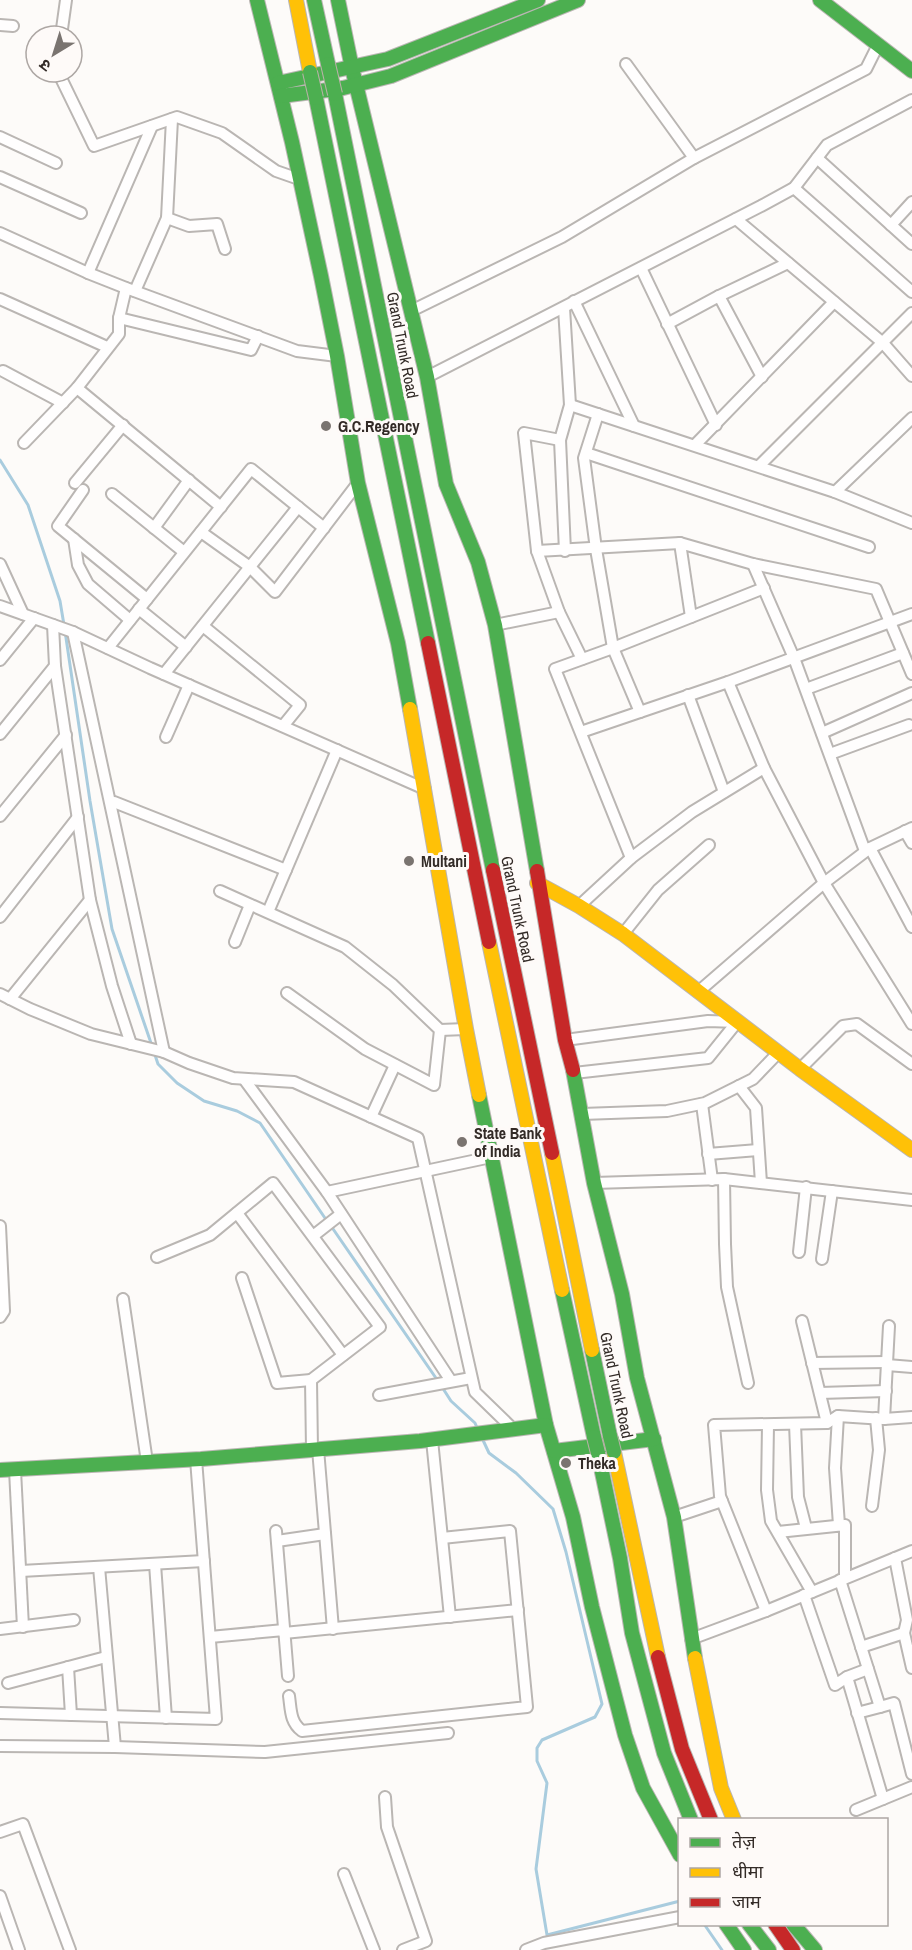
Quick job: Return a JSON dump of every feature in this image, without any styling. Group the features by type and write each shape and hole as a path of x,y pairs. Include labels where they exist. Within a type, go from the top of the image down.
{"main road":[{"path":"257,0 280,90 321,276 358,483 398,643 466,1029 546,1425 573,1517 592,1607 625,1736 643,1788 678,1852"},
{"name":"Grand Trunk Road","path":"296,0 363,333 620,1558 632,1633 664,1753 690,1818"},
{"name":"Grand Trunk Road","path":"314,0 651,1630 680,1739 710,1818"},
{"path":"338,0 356,85 427,377 446,484 478,562 495,625 565,1040 574,1073 594,1183 622,1294 638,1378 674,1517 691,1639 721,1788 733,1818"},
{"path":"280,90 388,59 538,0"},
{"path":"280,90 356,85 392,76 578,0"},
{"path":"820,0 912,71"},
{"path":"537,883 623,934 778,1053 912,1150"},
{"path":"0,1470 315,1450 432,1440 546,1425"},
{"path":"554,1451 654,1439"},
{"path":"727,1926 744,1950"},
{"path":"751,1926 769,1950"},
{"path":"776,1926 793,1950"},
{"path":"795,1926 815,1950"}],"street":[{"path":"63,24 66,0"},
{"path":"0,25 13,26"},
{"path":"411,311 562,237 694,158 866,69 878,45"},
{"path":"626,64 694,158"},
{"path":"64,84 94,146 177,117 222,133 276,171 296,178"},
{"path":"427,377 794,188 827,145 912,100"},
{"path":"24,443 77,388 119,334 119,318 130,290 167,218 172,119"},
{"path":"88,273 152,126"},
{"path":"0,137 56,163"},
{"path":"817,158 912,244"},
{"path":"0,177 81,213"},
{"path":"794,188 912,292"},
{"path":"891,225 912,202"},
{"path":"167,218 189,226 217,224 225,249"},
{"path":"736,219 883,343 912,376"},
{"path":"0,233 130,290 297,351 337,356"},
{"path":"667,324 788,263"},
{"path":"640,268 716,424"},
{"path":"720,296 762,377"},
{"path":"0,299 107,347"},
{"path":"574,302 634,426"},
{"path":"695,446 834,302"},
{"path":"564,308 570,405 560,440 565,551"},
{"path":"759,466 912,313"},
{"path":"119,318 251,350 258,336"},
{"path":"3,371 63,403"},
{"path":"77,388 220,507"},
{"path":"570,405 835,492 912,523"},
{"path":"598,414 584,458 596,549 613,648 640,712"},
{"path":"835,492 912,418"},
{"path":"123,425 79,487 58,526 147,599"},
{"path":"560,440 524,433 537,551 559,612 582,659"},
{"path":"586,453 869,547"},
{"path":"108,648 251,469 324,528"},
{"path":"154,528 189,480"},
{"path":"201,531 250,567 274,592 358,483"},
{"path":"112,494 184,552"},
{"path":"164,674 298,507"},
{"path":"74,539 78,565 88,584 130,620"},
{"path":"537,551 680,543 753,564 876,589 912,674"},
{"path":"680,543 691,617"},
{"path":"0,564 22,614"},
{"path":"753,564 794,658 868,849 912,927"},
{"path":"631,858 555,669 764,588"},
{"path":"0,606 71,631 425,789"},
{"path":"139,609 186,646"},
{"path":"495,625 559,612"},
{"path":"580,732 728,682 912,614"},
{"path":"0,660 34,618"},
{"path":"55,626 55,666 90,900 112,986 131,1044"},
{"path":"203,626 300,705 283,726"},
{"path":"71,631 161,1051"},
{"path":"806,689 903,653"},
{"path":"0,734 55,666"},
{"path":"728,682 764,768 824,883 912,1024"},
{"path":"166,737 189,685"},
{"path":"822,733 912,693"},
{"path":"688,695 724,792"},
{"path":"830,754 909,725"},
{"path":"0,816 66,735"},
{"path":"268,912 338,750"},
{"path":"579,906 631,858 692,812 764,768"},
{"path":"114,802 286,870"},
{"path":"0,917 78,817"},
{"path":"698,992 824,883 868,849 909,830 912,843"},
{"path":"623,934 658,890 709,845"},
{"path":"220,891 345,947 393,985 440,1030 466,1029"},
{"path":"90,900 5,997 91,1034 161,1051 233,1078 294,1082 418,1138 475,1392 513,1429"},
{"path":"235,942 250,904"},
{"path":"287,993 365,1049 434,1085 440,1030"},
{"path":"565,1040 708,1021 737,1022"},
{"path":"574,1073 708,1058 737,1022"},
{"path":"800,1069 843,1026 857,1024 912,1064"},
{"path":"582,1114 666,1111 702,1104 753,1079 778,1053"},
{"path":"371,1117 395,1065"},
{"path":"244,1079 327,1192 339,1216 448,1382"},
{"path":"739,1086 756,1108 761,1183"},
{"path":"702,1104 712,1180"},
{"path":"708,1154 758,1150"},
{"path":"327,1192 491,1157"},
{"path":"594,1183 724,1179 912,1200"},
{"path":"724,1179 727,1287 748,1383"},
{"path":"157,1257 210,1235 273,1183 380,1327 311,1380 277,1383 242,1278"},
{"path":"799,1252 806,1187"},
{"path":"822,1258 832,1191"},
{"path":"237,1213 343,1355"},
{"path":"313,1236 339,1216"},
{"path":"0,1226 4,1311 0,1317"},
{"path":"123,1299 147,1462"},
{"path":"802,1321 828,1423"},
{"path":"872,1506 879,1450 880,1419 886,1391 889,1326"},
{"path":"812,1364 887,1363 912,1367"},
{"path":"379,1395 471,1378"},
{"path":"311,1380 315,1450 333,1629"},
{"path":"820,1393 886,1391"},
{"path":"838,1416 835,1468 838,1525"},
{"path":"766,1611 722,1501 714,1425 828,1423 838,1416 880,1419 912,1417"},
{"path":"795,1424 798,1497 806,1528"},
{"path":"768,1425 767,1490 771,1521 808,1593 835,1685 847,1677 868,1669"},
{"path":"432,1440 450,1617"},
{"path":"0,1713 216,1719 196,1459"},
{"path":"15,1470 23,1627"},
{"path":"674,1517 722,1501"},
{"path":"778,1532 845,1525 842,1579 879,1707"},
{"path":"290,1696 291,1719 302,1731 527,1707 510,1531 442,1538"},
{"path":"288,1676 276,1536 325,1534"},
{"path":"691,1639 912,1551"},
{"path":"895,1558 907,1620 904,1633 912,1668"},
{"path":"21,1571 204,1561"},
{"path":"155,1564 166,1718"},
{"path":"99,1567 115,1747"},
{"path":"210,1636 333,1629 518,1610"},
{"path":"0,1629 74,1620"},
{"path":"861,1647 904,1633"},
{"path":"8,1683 106,1657"},
{"path":"68,1667 71,1715"},
{"path":"847,1677 883,1799"},
{"path":"857,1713 894,1703 912,1774"},
{"path":"0,1746 265,1752 447,1733"},
{"path":"856,1810 912,1787"},
{"path":"385,1797 387,1827 426,1941 403,1950"},
{"path":"0,1832 23,1824 70,1950"},
{"path":"344,1874 374,1950"},
{"path":"0,1896 3,1915 19,1950"},
{"path":"526,1950 544,1943 678,1917"}],"waterway":[{"path":"0,460 28,505 60,601 64,625"},
{"path":"65,631 112,929 152,1046"},
{"path":"154,1052 158,1064 177,1083 204,1101 237,1111 260,1123 327,1221"},
{"path":"331,1226 438,1381"},
{"path":"442,1387 451,1401 475,1423 478,1430"},
{"path":"482,1438 489,1453 516,1473 553,1509 566,1552 602,1704 595,1717 542,1740 537,1748 537,1761 547,1783 536,1869 547,1935 678,1902"},
{"path":"705,1926 722,1950"}],"traffic: fast":[{"path":"257,0 292,142 321,276 358,483 398,643 410,709"},
{"path":"314,0 328,64"},
{"path":"338,0 352,68"},
{"path":"278,83 388,59 538,0"},
{"path":"281,96 343,88 391,76 578,0"},
{"path":"820,0 912,71"},
{"path":"328,64 335,94"},
{"path":"352,68 427,377 446,484 478,562 495,625 537,871"},
{"path":"310,72 316,98"},
{"path":"335,94 493,870"},
{"path":"316,98 428,643"},
{"path":"573,1070 594,1183 622,1294 637,1378 674,1517 695,1658"},
{"path":"479,1095 546,1425 573,1517 592,1607 625,1735 643,1788 678,1851"},
{"path":"562,1290 594,1437"},
{"path":"592,1350 610,1436"},
{"path":"0,1470 201,1459 420,1441 546,1425"},
{"path":"610,1436 614,1452"},
{"path":"594,1437 598,1453"},
{"path":"554,1451 654,1439"},
{"path":"598,1453 620,1558 632,1633 664,1753 690,1818"},
{"path":"727,1926 744,1950"},
{"path":"751,1926 769,1950"},
{"path":"795,1926 815,1950"}],"traffic: slow":[{"path":"296,0 310,72"},
{"path":"410,709 479,1095"},
{"path":"537,883 623,934 800,1069 912,1150"},
{"path":"489,942 562,1290"},
{"path":"552,1153 592,1350"},
{"path":"614,1452 658,1657"},
{"path":"695,1658 721,1788 733,1818"}],"traffic: jam":[{"path":"428,643 489,942"},
{"path":"493,870 552,1153"},
{"path":"537,871 565,1040 573,1070"},
{"path":"658,1657 682,1749 710,1818"},
{"path":"776,1926 793,1950"}],"place":[{"name":"G.C.Regency","path":"326,426"},
{"name":"Multani","path":"409,861"},
{"name":"State Bank of India","path":"462,1142"},
{"name":"Theka","path":"566,1463"}]}
